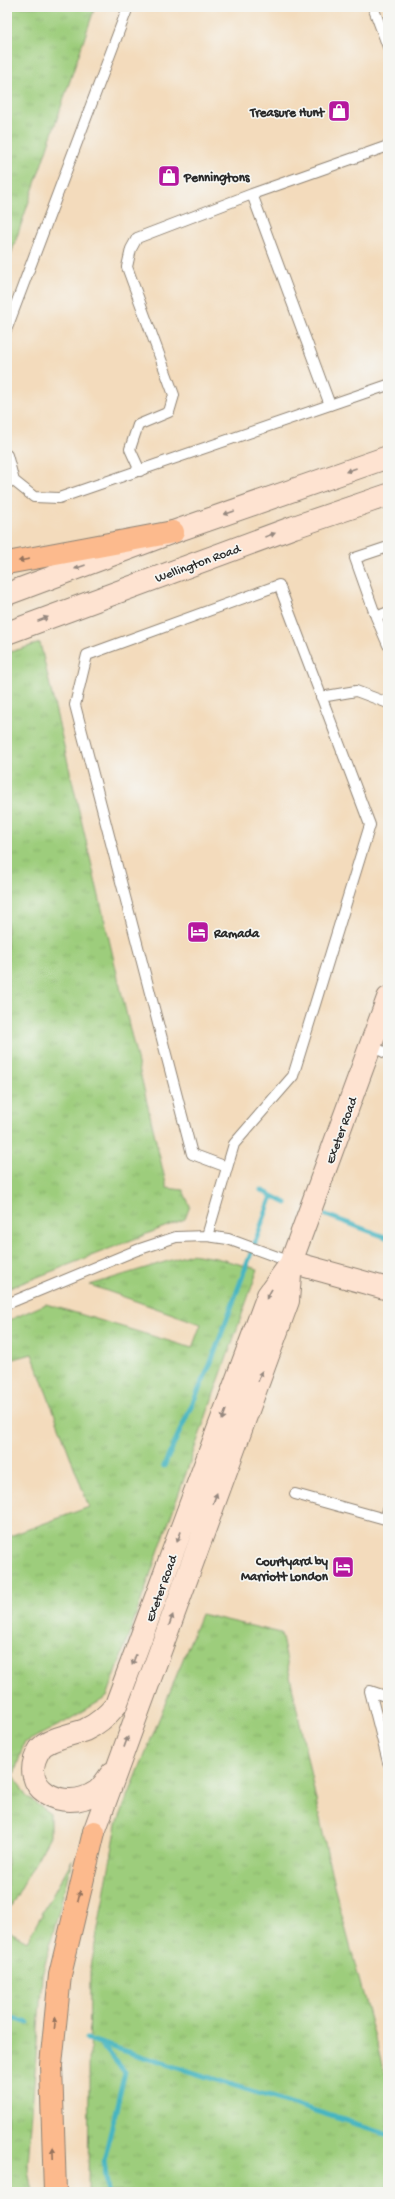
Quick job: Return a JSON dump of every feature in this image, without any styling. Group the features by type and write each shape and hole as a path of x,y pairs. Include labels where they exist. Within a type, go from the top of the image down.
{"highway":[{"path":"7,563 172,532"},
{"path":"55,2192 51,2065 60,1975 94,1832"}],"street":[{"path":"7,594 172,532 388,457"},
{"name":"Wellington Road","path":"7,633 294,527 388,494"},
{"name":"Exeter Road","path":"117,1766 97,1792 78,1800 59,1799 44,1792 34,1778 33,1761 42,1746 85,1730 103,1720 116,1705 268,1295 291,1262 379,1050 388,998"},
{"path":"291,1262 388,1289"},
{"name":"Exeter Road","path":"94,1832 288,1302 291,1262"}],"lane":[{"path":"7,328 128,7"},
{"path":"373,7 388,47"},
{"path":"140,471 130,449 138,425 168,412 174,395 127,267 131,249 136,238 252,194 388,146"},
{"path":"252,194 330,405"},
{"path":"7,455 14,482 34,497 59,498 388,385"},
{"path":"388,548 355,558 376,617 388,645"},
{"path":"207,1236 234,1144 292,1076 370,825 279,585 87,655 75,704 192,1154 227,1167"},
{"path":"376,617 388,612"},
{"path":"321,697 356,691 388,703"},
{"path":"7,1304 137,1250 176,1237 207,1236 228,1239 291,1262"},
{"path":"295,1494 385,1519 388,1510"},
{"path":"388,1698 370,1692 388,1762"}],"green space":[{"path":"7,7 95,7 7,266"},
{"path":"40,643 167,1188 183,1190 190,1206 185,1219 7,1289 7,653"},
{"path":"191,1254 216,1258 258,1269 107,1697 65,1722 24,1743 14,1775 26,1796 50,1814 50,1836 7,1913 7,1537 89,1507 32,1354 7,1361 7,1321 46,1304 192,1348 201,1324 90,1285"},
{"path":"201,1614 281,1633 334,1886 388,2087 388,2192 88,2192 90,1972 117,1824"},
{"path":"72,1860 42,1976 28,2164 33,2192 7,2192 7,1930 27,1941"}],"waterway":[{"path":"261,1190 286,1203"},
{"path":"164,1466 210,1365 272,1196"},
{"path":"326,1215 388,1238"},
{"path":"7,2016 28,2023"},
{"path":"87,2039 388,2134"},
{"path":"101,2044 125,2072 104,2160 108,2192"}],"place":[{"name":"Treasure Hunt","path":"339,111"},
{"name":"Penningtons","path":"169,176"},
{"name":"Ramada","path":"198,932"},
{"name":"Courtyard by Marriott London","path":"343,1567"}]}
